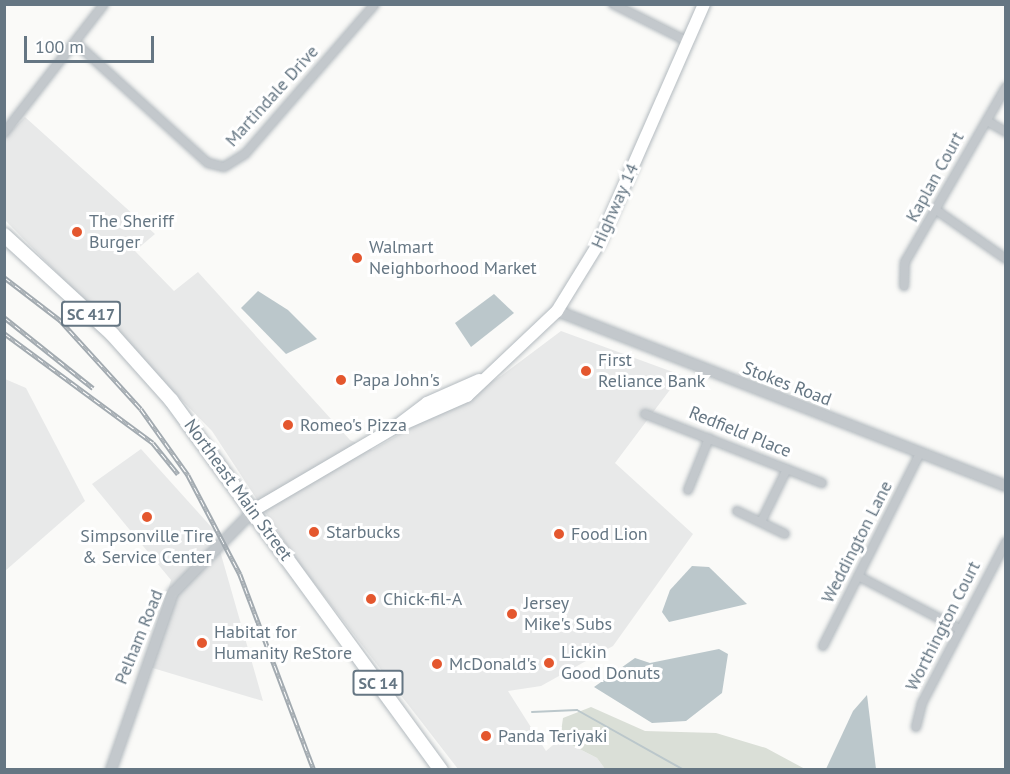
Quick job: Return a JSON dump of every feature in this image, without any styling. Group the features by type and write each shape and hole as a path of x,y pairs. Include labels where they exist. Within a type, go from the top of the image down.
{"main road":[{"name":"Highway 14","path":"254,510 394,429 467,396 483,378 557,311 597,248 704,4"},
{"name":"Northeast Main Street","path":"4,235 134,358 254,510 441,770"}],"street":[{"path":"4,133 76,44 104,4"},
{"name":"Martindale Drive","path":"76,44 208,164 224,167 245,154 375,4"},
{"path":"613,4 687,41"},
{"name":"Kaplan Court","path":"904,286 905,262 1005,87"},
{"path":"987,121 1005,132"},
{"path":"936,210 1005,259"},
{"name":"Stokes Road","path":"557,311 1005,486"},
{"name":"Redfield Place","path":"645,414 822,483"},
{"path":"688,490 709,438"},
{"name":"Weddington Lane","path":"823,646 920,453"},
{"path":"761,522 787,469"},
{"name":"Pelham Road","path":"111,770 173,593 191,569 254,510"},
{"path":"737,511 785,534"},
{"name":"Worthington Court","path":"916,727 922,703 1005,542"},
{"path":"858,576 960,629"}],"shaded area":[{"path":"25,117 155,234 135,251 174,291 198,272 350,440 372,450 501,376 561,331 681,375 615,463 693,534 613,646 541,686 508,691 546,751 560,739 597,758 605,769 458,769 300,565 212,431 5,220 4,138"},
{"path":"258,291 288,310 317,339 286,354 241,308"},
{"path":"494,294 514,313 471,347 455,323"},
{"path":"5,379 26,388 85,501 5,571"},
{"path":"141,449 214,530 263,701 146,666 171,580 92,484"},
{"path":"692,566 709,567 747,604 669,622 662,612 670,590"},
{"path":"719,649 728,654 722,693 686,721 652,723 594,687 635,658 650,663"},
{"path":"867,695 876,769 826,769 853,711"},
{"path":"591,707 645,731 716,733 766,748 805,769 605,769 597,758 560,739 563,718"}],"waterway":[{"path":"532,712 577,710 684,770"}],"railway":[{"path":"4,277 60,320 141,409 188,475 240,574 314,770"},
{"path":"4,317 93,388"},
{"path":"4,333 153,443 178,474"}],"place":[{"name":"The Sheriff Burger","path":"77,232"},
{"name":"Walmart Neighborhood Market","path":"357,258"},
{"name":"First Reliance Bank","path":"586,371"},
{"name":"Papa John's","path":"341,380"},
{"name":"Romeo's Pizza","path":"288,425"},
{"name":"Simpsonville Tire & Service Center","path":"147,517"},
{"name":"Starbucks","path":"314,532"},
{"name":"Food Lion","path":"559,534"},
{"name":"Chick-fil-A","path":"371,599"},
{"name":"Jersey Mike's Subs","path":"512,614"},
{"name":"Habitat for Humanity ReStore","path":"202,643"},
{"name":"Lickin Good Donuts","path":"549,663"},
{"name":"McDonald's","path":"437,664"},
{"name":"Panda Teriyaki","path":"486,736"}]}
